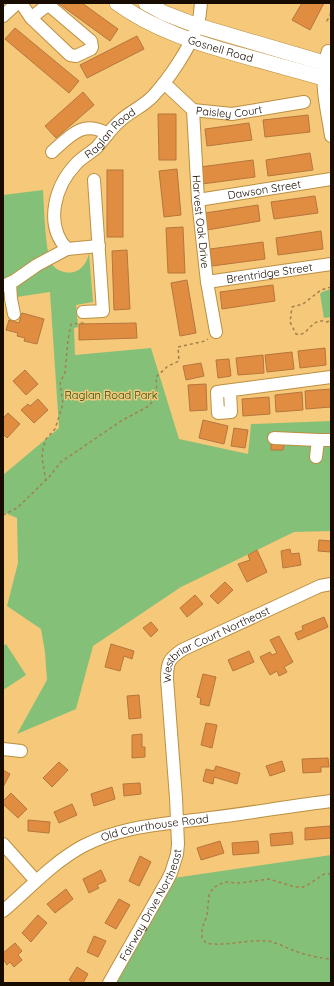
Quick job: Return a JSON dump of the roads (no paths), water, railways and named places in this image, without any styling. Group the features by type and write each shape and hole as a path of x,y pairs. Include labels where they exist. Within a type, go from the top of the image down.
{"main road":[{"name":"Gosnell Road","path":"117,3 157,27 190,40 327,79"},
{"name":"Gosnell Road","path":"146,3 164,13 198,26 328,60"}],"street":[{"path":"3,16 17,3"},
{"path":"21,3 31,18 70,55 76,56 91,49 92,46 90,41 51,7 46,6 31,18"},
{"path":"198,26 201,3"},
{"name":"Raglan Road","path":"67,249 58,237 55,225 57,194 65,178 77,163 92,151 121,120 146,103 164,83 180,60 198,26"},
{"path":"328,60 327,79 331,136"},
{"name":"Paisley Court","path":"164,83 193,110 232,114 304,102"},
{"name":"Harvest Oak Drive","path":"193,110 198,200 207,282 216,332"},
{"path":"52,152 74,132 86,127 100,129 108,134"},
{"name":"Dawson Street","path":"198,200 331,179"},
{"path":"83,312 103,311 94,180"},
{"path":"14,314 7,285 37,265 67,249 99,246"},
{"name":"Brentridge Street","path":"207,282 331,264"},
{"path":"230,391 231,412 218,413 217,392 331,377"},
{"path":"274,438 331,440"},
{"path":"316,457 318,440"},
{"name":"Westbriar Court Northeast","path":"176,822 167,679 170,660 182,650 320,586 331,584"},
{"path":"3,749 21,751"},
{"name":"Old Courthouse Road","path":"3,912 36,881 64,859 82,847 104,837 131,829 176,822 331,802"},
{"name":"Fairway Drive Northeast","path":"109,983 171,872 177,854 178,844 176,822"},
{"path":"3,844 36,881"}],"park label":[{"name":"Raglan Road Park","path":"111,395"}]}
